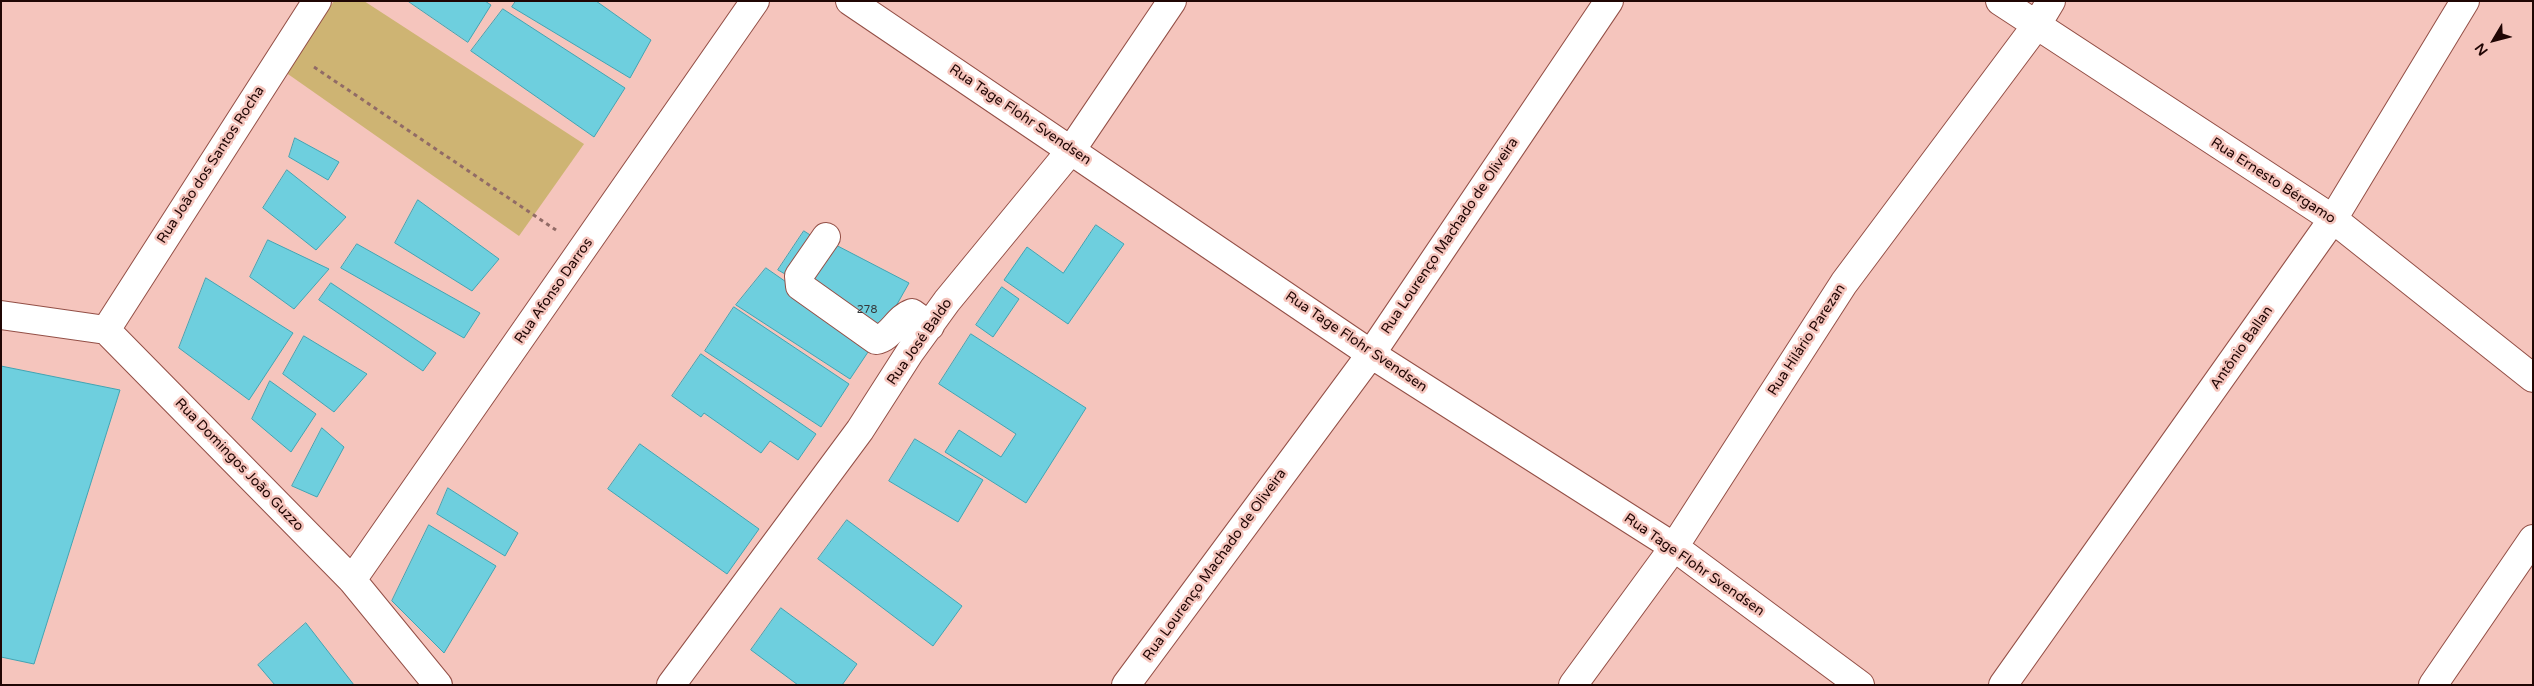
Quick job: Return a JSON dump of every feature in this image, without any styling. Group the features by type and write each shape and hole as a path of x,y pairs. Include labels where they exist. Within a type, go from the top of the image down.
{"street":[{"name":"Rua João dos Santos Rocha","path":"106,330 317,1"},
{"name":"Rua Afonso Darros","path":"352,580 756,1"},
{"name":"Rua Tage Flohr Svendsen","path":"850,1 1072,149 1371,354 1674,547 1860,685"},
{"name":"Rua José Baldo","path":"671,685 860,430 910,352 947,301 1072,149 1172,1"},
{"name":"Rua Lourenço Machado de Oliveira","path":"1126,685 1371,354 1609,1"},
{"name":"Rua Ernesto Bérgamo","path":"2000,1 2333,220 2533,378"},
{"name":"Rua Hilário Parezan","path":"1573,685 1674,547 1844,283 2036,26 2051,1"},
{"name":"Antônio Ballan","path":"2003,685 2333,220 2465,1"},
{"path":"826,237 799,276 800,286 876,340 883,339 904,316 912,313 930,326"},
{"path":"1,315 106,330"},
{"name":"Rua Domingos João Guzzo","path":"106,330 352,580 438,685"},
{"path":"2432,685 2533,539"}],"path":[{"path":"286,49 583,248"}],"shaded area":[{"path":"334,1 364,1 584,144 519,236 285,72"}],"building":[{"path":"408,1 485,1 491,5 468,42"},
{"path":"516,1 596,1 651,40 630,78 512,7"},
{"path":"503,9 625,88 594,137 471,51"},
{"path":"295,138 339,162 328,180 289,157"},
{"path":"287,170 346,217 316,250 263,208"},
{"path":"418,200 499,259 472,291 395,243"},
{"path":"1096,225 1124,244 1068,324 1004,280 1027,247 1063,273"},
{"path":"804,231 818,240 792,278 778,270"},
{"path":"268,240 329,269 294,309 250,277"},
{"path":"830,242 909,283 878,338 802,283"},
{"path":"357,244 480,313 464,338 341,268"},
{"path":"766,268 874,343 850,379 736,305"},
{"path":"206,278 293,333 249,400 179,348"},
{"path":"331,283 436,353 423,371 319,300"},
{"path":"1002,287 1019,299 993,337 976,325"},
{"path":"734,307 849,384 821,427 705,351"},
{"path":"971,334 1086,408 1026,503 945,452 959,430 1001,457 1016,434 939,384"},
{"path":"304,336 367,374 334,412 283,374"},
{"path":"701,354 816,434 798,460 770,441 761,453 704,413 701,417 672,396"},
{"path":"1,366 120,390 34,664 1,657"},
{"path":"270,381 316,414 291,452 252,419"},
{"path":"322,428 344,447 317,497 292,486"},
{"path":"915,439 983,480 958,522 889,481"},
{"path":"640,444 759,529 727,574 608,489"},
{"path":"448,488 518,533 505,556 437,514"},
{"path":"847,520 962,606 933,646 818,559"},
{"path":"429,525 496,566 444,653 392,601"},
{"path":"781,608 857,664 842,685 798,685 751,650"},
{"path":"306,623 354,685 275,685 258,665"}]}
